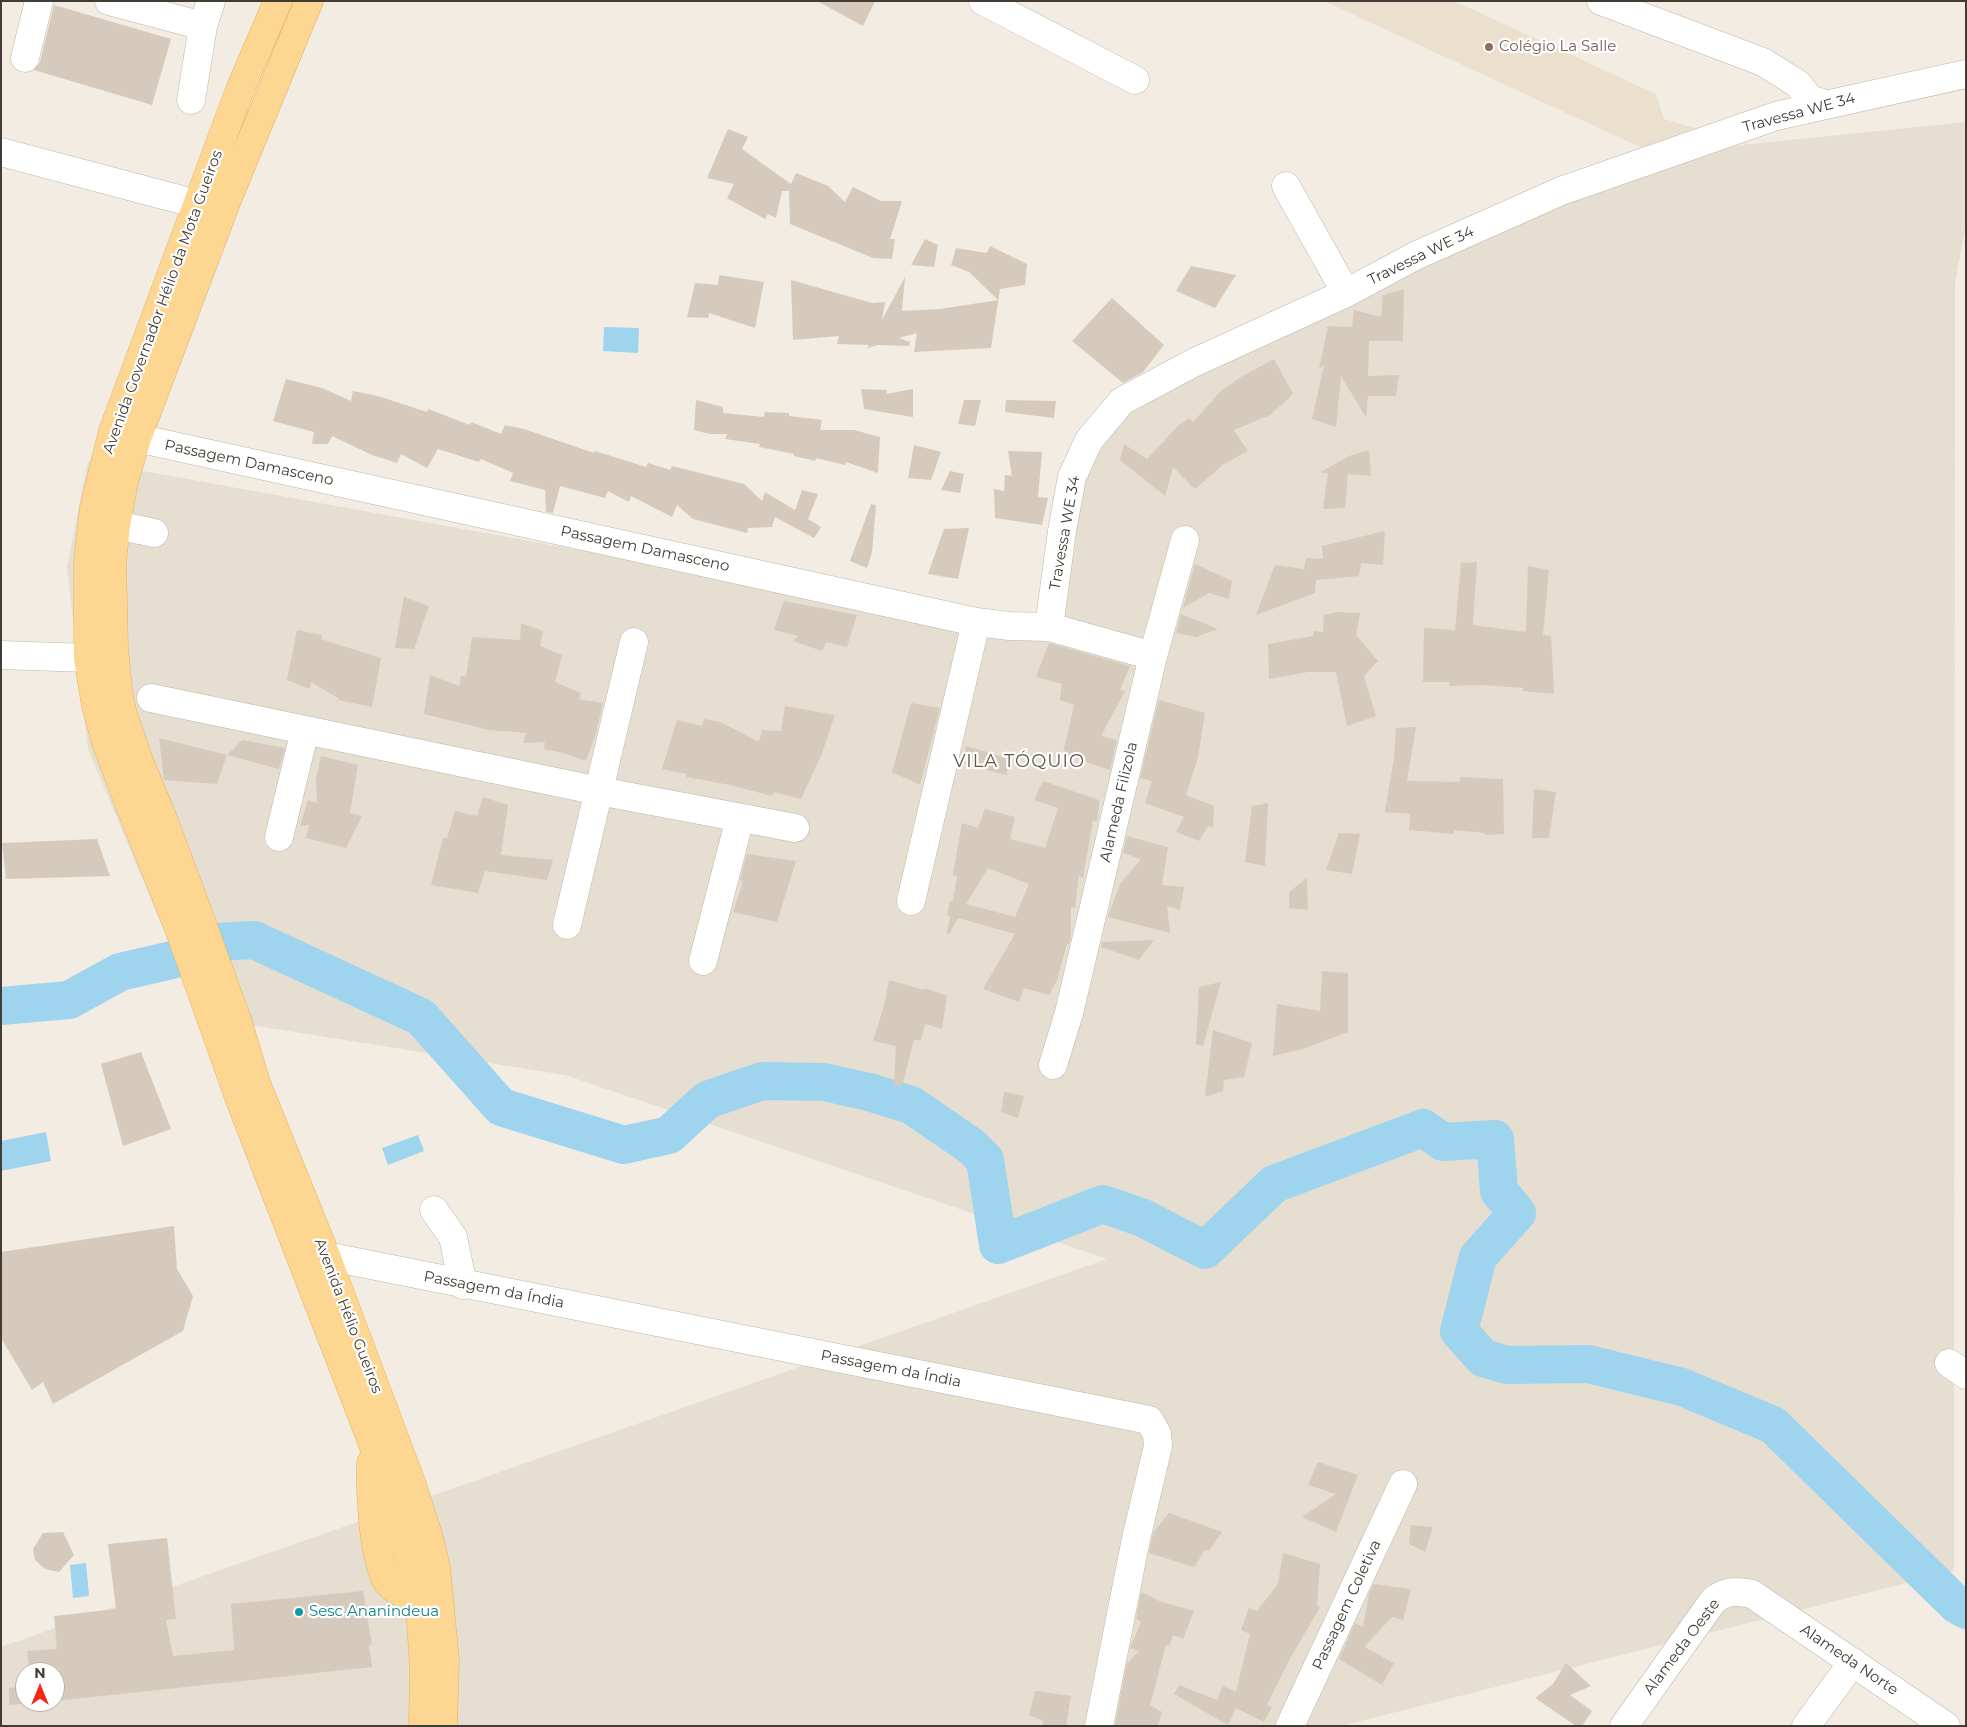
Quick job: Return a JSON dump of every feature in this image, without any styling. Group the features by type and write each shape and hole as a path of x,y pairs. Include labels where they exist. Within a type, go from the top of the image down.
{"main road":[{"name":"Avenida Governador Hélio da Mota Gueiros","path":"189,922 126,798 107,745 96,706 88,658 88,560 94,508 110,441 241,88 278,1"},
{"name":"Avenida Governador Hélio da Mota Gueiros","path":"189,922 163,819 139,762 118,690 114,648 112,561 116,526 124,481 137,438 227,200 309,1"},
{"name":"Avenida Hélio Gueiros","path":"189,922 207,971 240,1100 371,1439 371,1503 382,1567 388,1584 401,1592 427,1590"},
{"name":"Avenida Hélio Gueiros","path":"207,971 238,1023 256,1083 326,1256 411,1482 429,1538 427,1590 445,1660 443,1726"},
{"name":"Avenida Hélio Gueiros","path":"423,1726 424,1667 420,1608 427,1590"}],"street":[{"path":"25,58 39,1"},
{"path":"110,1 207,14 191,100"},
{"path":"983,1 1135,80"},
{"path":"1601,1 1763,62 1798,84 1810,99 1826,104"},
{"name":"Travessa WE 34","path":"1049,627 1062,531 1072,478 1089,440 1122,401 1193,363 1346,292 1417,255 1561,191 1776,116 1966,74"},
{"path":"1,152 198,204"},
{"path":"1286,186 1346,292"},
{"name":"Passagem Damasceno","path":"137,438 976,622 1010,626 1049,627 1154,656"},
{"path":"116,526 154,533"},
{"name":"Alameda Filizola","path":"1053,1065 1069,1013 1154,656 1185,540"},
{"path":"911,902 976,622"},
{"path":"567,925 634,642"},
{"path":"1,656 88,658"},
{"path":"151,698 599,791 795,828"},
{"path":"279,838 306,730"},
{"path":"703,961 740,818"},
{"path":"434,1210 453,1237 463,1285"},
{"name":"Passagem da Índia","path":"326,1256 463,1285 1149,1420 1157,1434 1158,1446 1136,1539 1099,1726"},
{"name":"Passagem Coletiva","path":"1290,1726 1403,1484"},
{"name":"Alameda Oeste","path":"1624,1726 1713,1601 1721,1594 1735,1591 1752,1594"},
{"name":"Alameda Norte","path":"1752,1594 1946,1726"},
{"path":"1806,1726 1853,1662"}],"shaded area":[{"name":"Colégio La Salle","path":"1324,1 1454,1 1656,94 1664,119 1701,130 1644,149"},
{"name":"VILA TÓQUIO","path":"1966,122 1966,223 1955,283 1954,1571 1341,1726 1,1726 1,1647 1107,1259 565,1075 238,1023 176,959 88,749 67,567 88,461 976,622 1049,627 1084,472 1119,418 1174,376 1663,153"}],"water":[{"path":"604,327 639,328 638,353 603,351"},
{"path":"46,1132 51,1161 1,1171 1,1141"},
{"path":"418,1135 424,1151 388,1165 382,1148"},
{"path":"86,1563 89,1596 73,1598 70,1565"}],"building":[{"path":"817,1 875,1 863,26"},
{"path":"54,5 171,39 152,105 34,70 40,62"},
{"path":"728,129 748,137 742,149 791,184 796,173 828,186 845,202 853,187 881,201 902,201 890,239 895,239 892,259 873,258 790,224 789,191 782,191 776,218 768,214 765,219 727,198 734,184 707,178"},
{"path":"925,239 938,245 934,267 911,265"},
{"path":"990,246 1027,264 1025,285 1000,289 991,348 914,352 917,333 899,338 910,342 909,346 878,345 867,348 869,345 837,344 839,336 793,340 791,280 872,303 885,302 882,320 905,277 902,311 940,309 998,300 969,272 951,265 956,248 987,253"},
{"path":"1191,266 1236,275 1215,308 1176,291"},
{"path":"719,275 764,282 755,328 709,313 708,318 687,317 695,283 718,285"},
{"path":"1404,289 1403,341 1369,341 1368,376 1399,375 1396,396 1368,396 1366,417 1341,376 1336,427 1312,419 1324,365 1319,369 1328,326 1352,327 1354,310 1381,317 1383,295"},
{"path":"1112,298 1164,345 1143,372 1123,383 1072,341"},
{"path":"1274,359 1293,394 1270,415 1234,430 1248,451 1224,464 1195,489 1173,467 1165,496 1120,460 1124,444 1147,459 1178,426 1189,418 1193,422 1221,391 1241,377"},
{"path":"286,379 322,388 351,401 353,391 378,396 427,412 428,409 470,425 471,422 501,434 505,425 524,429 594,453 595,451 646,467 648,463 670,470 672,466 744,484 762,501 765,492 795,510 802,490 818,494 808,519 821,527 814,538 775,517 772,527 748,528 747,533 693,519 677,505 672,517 631,496 629,502 608,491 605,498 560,486 553,513 546,512 545,490 510,481 513,473 481,459 479,462 438,449 427,468 401,454 397,463 372,455 332,436 328,444 312,444 314,432 273,421"},
{"path":"861,389 887,390 886,394 913,389 913,417 864,409"},
{"path":"696,400 723,407 723,413 764,417 765,412 789,413 789,416 822,420 820,430 854,430 880,437 878,473 846,462 845,465 816,458 815,461 794,456 794,454 759,447 760,444 725,439 727,434 709,434 694,430"},
{"path":"964,400 981,400 975,426 958,424"},
{"path":"1006,400 1056,401 1054,418 1005,412"},
{"path":"914,445 941,452 931,480 908,478"},
{"path":"1369,450 1371,476 1348,474 1345,508 1323,509 1328,473 1321,472 1349,456"},
{"path":"1008,451 1042,452 1038,497 1048,498 1042,525 995,518 994,489 1004,491 1005,475 1012,476"},
{"path":"950,471 964,474 960,493 941,490"},
{"path":"871,504 876,505 872,552 867,568 850,561"},
{"path":"969,528 958,579 928,574 944,529"},
{"path":"1385,531 1383,565 1361,563 1359,576 1316,580 1315,593 1256,615 1275,565 1304,569 1306,558 1323,559 1322,546"},
{"path":"1477,562 1473,625 1526,632 1528,566 1549,570 1543,635 1551,636 1554,694 1523,691 1523,688 1482,685 1449,686 1450,682 1423,682 1424,628 1455,630 1461,563"},
{"path":"1195,564 1232,581 1229,599 1209,593 1183,608"},
{"path":"404,597 429,606 414,649 395,648"},
{"path":"784,601 857,615 847,647 826,642 822,651 793,641 798,636 774,630"},
{"path":"1338,612 1360,613 1356,635 1378,661 1364,676 1376,716 1347,726 1336,672 1308,672 1269,679 1268,644 1313,636 1314,631 1323,632 1324,615"},
{"path":"1181,614 1218,629 1196,637 1176,633"},
{"path":"521,623 543,631 540,646 562,655 555,682 581,693 579,699 603,703 596,733 586,761 544,749 545,742 523,743 526,733 489,730 424,714 430,675 459,686 461,676 466,677 472,637 520,640"},
{"path":"297,630 322,635 321,639 381,658 372,707 338,700 338,698 311,682 310,689 287,680"},
{"path":"1049,643 1130,666 1120,690 1125,691 1101,736 1117,740 1110,770 1063,754 1074,705 1060,700 1062,684 1036,677"},
{"path":"1159,700 1205,713 1198,757 1186,795 1214,806 1213,828 1208,826 1199,841 1176,832 1184,817 1145,803 1152,781 1140,778"},
{"path":"911,703 940,708 920,785 892,772"},
{"path":"785,706 835,715 821,756 801,799 774,792 772,796 730,785 686,777 687,774 662,769 677,720 702,726 704,719 720,722 759,742 762,730 781,731"},
{"path":"1416,727 1407,781 1460,782 1460,777 1503,779 1504,834 1485,835 1485,833 1454,830 1454,834 1409,830 1410,814 1385,812 1394,758 1396,728"},
{"path":"159,738 227,755 217,784 164,780"},
{"path":"242,740 285,748 279,769 227,755"},
{"path":"966,746 1010,759 1006,775 964,764"},
{"path":"321,756 358,765 350,813 362,816 346,848 306,838 309,825 300,826 308,800 317,803 316,779"},
{"path":"1043,781 1099,800 1099,806 1097,822 1093,820 1083,878 1079,875 1075,908 1071,907 1071,935 1057,980 1049,995 1024,988 1019,1002 983,989 1015,934 958,918 949,934 947,933 950,916 947,915 950,901 953,901 957,876 953,875 962,823 978,828 985,809 1015,817 1010,839 1045,848 1058,808 1034,800","holes":["988,868 1029,884 1015,917 966,904"]},
{"path":"1534,789 1556,792 1549,838 1532,838"},
{"path":"483,797 508,805 501,855 553,860 547,880 485,871 478,893 431,885 443,838 447,838 455,811 477,816"},
{"path":"1268,803 1265,866 1245,862 1252,806"},
{"path":"1339,833 1360,834 1352,874 1326,870"},
{"path":"1127,836 1168,847 1162,885 1184,887 1180,910 1167,906 1170,933 1108,917 1120,884 1141,859 1123,853"},
{"path":"97,839 110,876 6,879 2,843"},
{"path":"747,854 796,861 777,922 733,912 743,881 740,880"},
{"path":"1307,878 1308,910 1289,908 1289,892"},
{"path":"1154,940 1139,960 1101,947 1102,942"},
{"path":"1322,971 1348,973 1348,1032 1303,1049 1273,1056 1277,1004 1320,1011"},
{"path":"889,980 924,990 925,988 947,996 942,1029 925,1024 921,1040 914,1040 902,1086 894,1085 896,1046 873,1041 884,1006"},
{"path":"1221,982 1203,1046 1196,1044 1199,987"},
{"path":"1213,1030 1252,1043 1244,1077 1224,1080 1223,1091 1205,1097"},
{"path":"141,1052 171,1129 123,1146 101,1064"},
{"path":"1004,1092 1024,1096 1018,1118 1001,1112"},
{"path":"174,1226 177,1269 193,1296 183,1331 53,1404 43,1382 32,1390 1,1338 1,1252"},
{"path":"1318,1462 1358,1475 1336,1532 1302,1517 1336,1494 1308,1485"},
{"path":"1169,1513 1222,1532 1209,1551 1205,1550 1194,1567 1149,1553 1153,1533"},
{"path":"1411,1525 1433,1527 1425,1552 1409,1544"},
{"path":"63,1532 74,1555 59,1572 45,1569 35,1560 33,1549 43,1533"},
{"name":"Sesc Ananindeua","path":"167,1538 176,1619 166,1620 173,1656 234,1650 231,1604 363,1591 372,1645 369,1645 372,1667 65,1700 65,1662 29,1662 27,1651 57,1649 54,1616 116,1609 108,1544"},
{"path":"1283,1553 1320,1564 1317,1606 1320,1607 1292,1655 1267,1705 1272,1707 1264,1722 1236,1708 1228,1725 1174,1694 1179,1685 1217,1700 1223,1686 1236,1692 1250,1634 1241,1630 1249,1608 1257,1611 1278,1584"},
{"path":"1374,1584 1411,1589 1403,1620 1392,1617 1364,1647 1394,1663 1382,1685 1339,1659 1355,1623 1363,1627 1369,1593"},
{"path":"1141,1592 1159,1601 1194,1611 1183,1639 1173,1635 1169,1646 1166,1645 1150,1705 1162,1712 1158,1726 1115,1726 1127,1663 1139,1651 1130,1648 1141,1622 1136,1619"},
{"path":"1566,1663 1591,1686 1570,1695 1592,1711 1582,1726 1576,1726 1535,1698 1553,1684"},
{"path":"15,1687 15,1704 9,1705 9,1688"},
{"path":"1035,1691 1071,1696 1066,1726 1041,1726 1044,1721 1029,1715"}],"waterway":[{"path":"1,1006 69,1000 120,972 176,959 217,942 254,940 421,1017 501,1107 624,1145 669,1135 707,1100 762,1081 824,1082 869,1092 911,1105 971,1146 985,1160 998,1245 1103,1204 1143,1218 1205,1250 1274,1184 1423,1128 1443,1142 1495,1139 1499,1191 1517,1213 1478,1257 1459,1331 1483,1358 1507,1365 1588,1364 1682,1387 1773,1425 1957,1605 1966,1610"}],"place":[{"name":"Colégio La Salle","path":"1489,47"},
{"name":"Sesc Ananindeua","path":"299,1612"}],"district":[{"name":"VILA TÓQUIO","path":"1019,762"}]}
